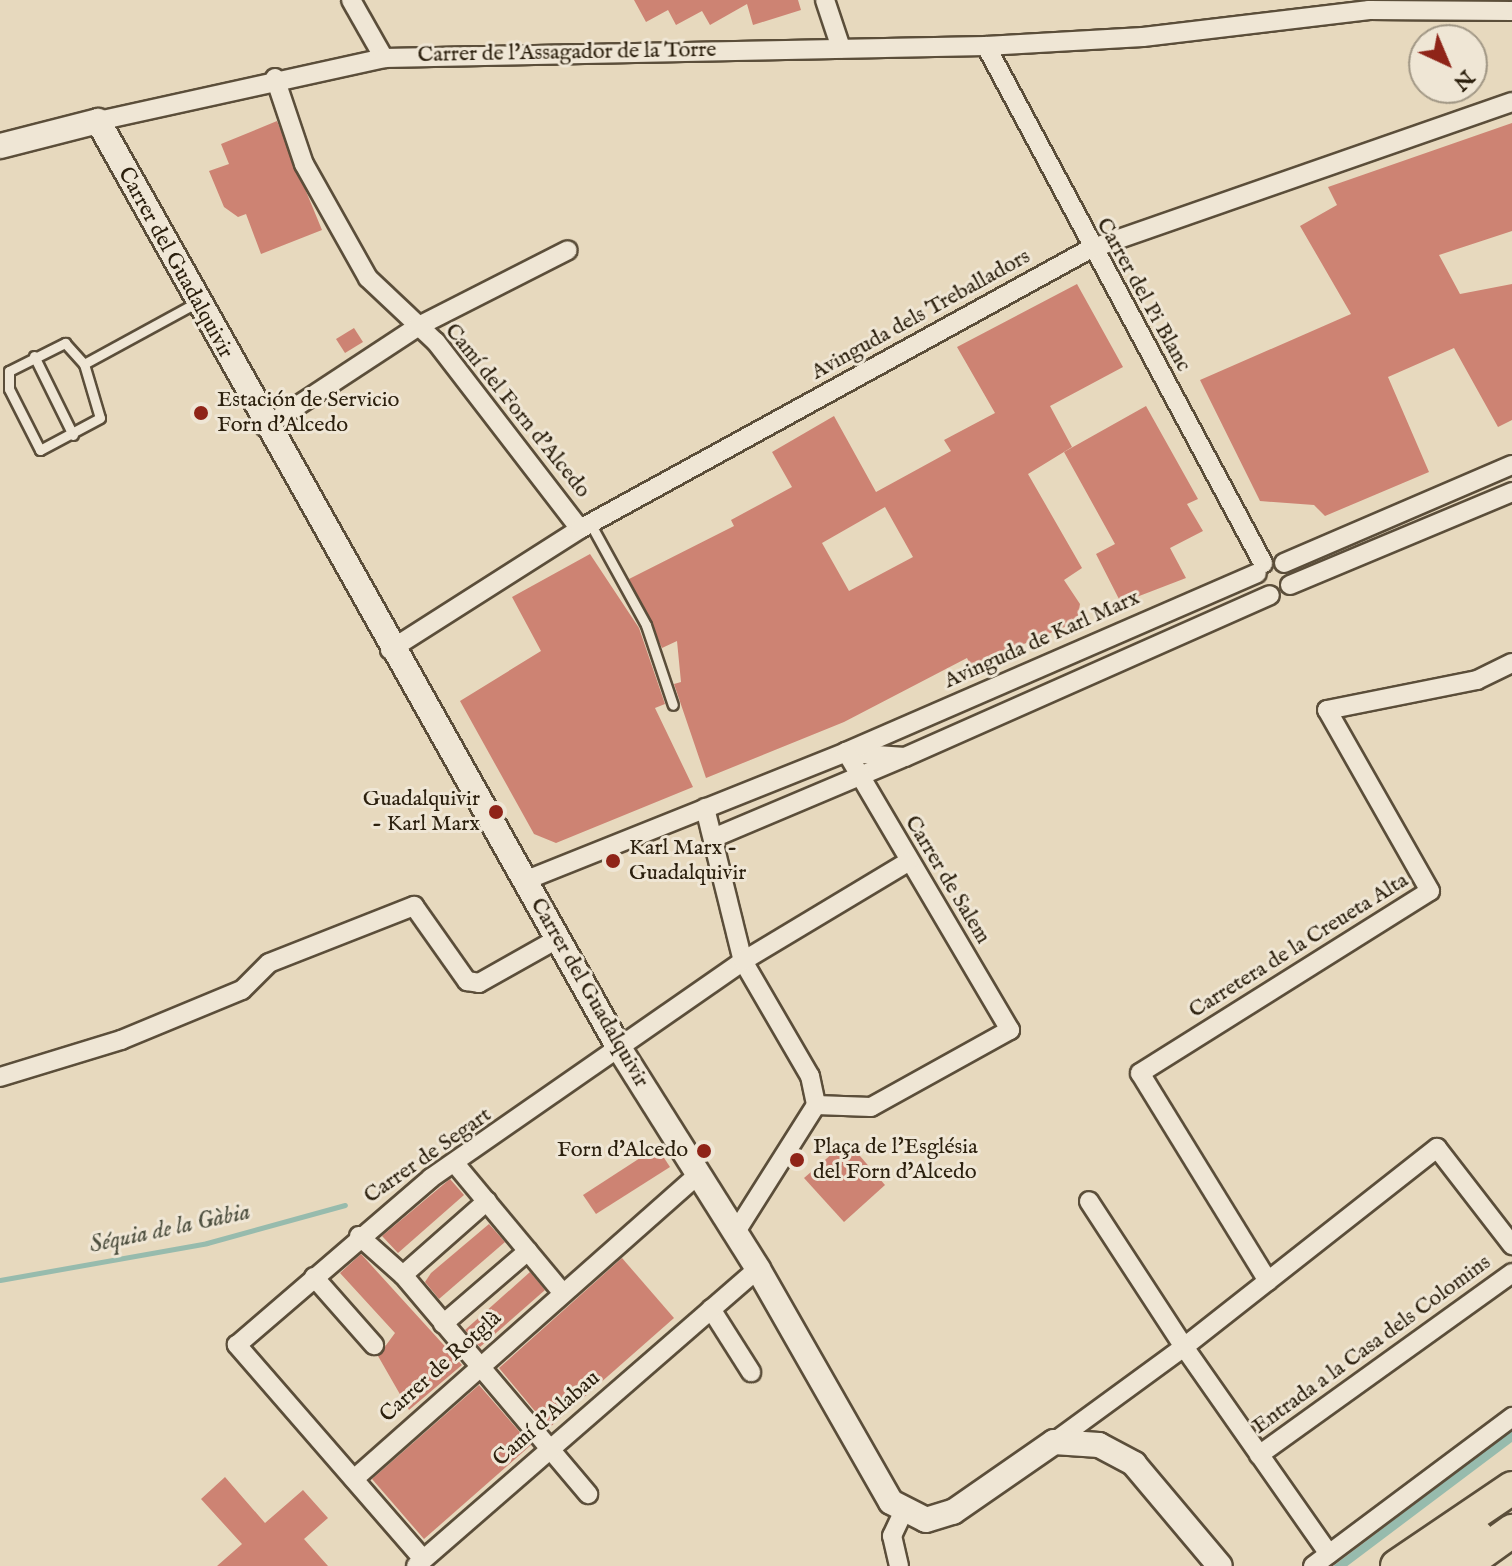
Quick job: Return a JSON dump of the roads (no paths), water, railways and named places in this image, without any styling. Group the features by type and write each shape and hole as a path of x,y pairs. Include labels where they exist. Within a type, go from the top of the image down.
{"highway":[{"path":"1397,1566 1512,1488"},
{"path":"1437,1566 1512,1510"},
{"path":"1463,1566 1512,1531"}],"street":[{"path":"351,0 384,58"},
{"path":"825,0 841,48"},
{"name":"Carrer de l'Assagador de la Torre","path":"0,146 275,78 384,58 986,46 1143,37 1369,10 1512,11"},
{"name":"Carrer del Pi Blanc","path":"986,46 1260,568 1258,587 1270,595"},
{"name":"Camí del Forn d'Alcedo","path":"275,78 286,120 333,220 368,278 417,327 585,526"},
{"name":"Avinguda dels Treballadors","path":"390,650 585,526 1090,249 1512,102"},
{"name":"Carrer del Guadalquivir","path":"98,121 390,650 619,1048 758,1269 903,1512"},
{"path":"265,427 417,327 568,250"},
{"path":"1260,568 1284,563 1512,465"},
{"path":"1284,563 1290,585 1512,492"},
{"name":"Avinguda de Karl Marx","path":"524,881 846,752 1260,568"},
{"name":"Avinguda de Karl Marx","path":"713,838 905,757 1290,585"},
{"name":"Carretera de la Creueta Alta","path":"1268,1281 1140,1073 1430,891 1327,710 1477,680 1512,663"},
{"name":"Avinguda de Karl Marx","path":"846,752 905,757"},
{"name":"Carrer de Salem","path":"816,1105 871,1107 1010,1030 908,862 846,752"},
{"path":"705,808 743,961 806,1069 816,1105 735,1233"},
{"name":"Carrer de Segart","path":"354,1479 237,1345 359,1236 619,1048 743,961 908,862"},
{"path":"0,1077 121,1040 242,990 269,963 414,906 467,981 479,983 557,939"},
{"name":"Entrada a la Casa dels Colomins","path":"1268,1281 1437,1148 1512,1245"},
{"path":"457,1166 561,1291"},
{"name":"Carrer de Rotglà","path":"354,1479 561,1291 699,1174"},
{"path":"403,1275 487,1201"},
{"name":"Entrada a la Casa dels Colomins","path":"1089,1201 1184,1347 1329,1554"},
{"path":"359,1236 403,1275 588,1494"},
{"path":"443,1324 528,1251"},
{"name":"Camí d'Alabau","path":"420,1562 758,1269"},
{"name":"Entrada a la Casa dels Colomins","path":"1259,1455 1512,1273"},
{"path":"314,1277 374,1345"},
{"path":"899,1566 892,1536 903,1512 926,1520 953,1512 1184,1347 1268,1281"},
{"path":"711,1309 751,1372"},
{"path":"1313,1566 1512,1417"},
{"path":"1054,1442 1099,1445 1134,1464 1220,1566"},
{"path":"354,1479 420,1562"}],"lane":[{"path":"84,364 196,303"},
{"path":"65,343 84,364 100,418 40,450 9,389 9,371 65,343"},
{"path":"34,356 73,435"},
{"name":"Camí del Forn d'Alcedo","path":"585,526 646,625 673,705"}],"waterway":[{"name":"Séquia de la Gàbia","path":"0,1280 207,1243 345,1205"},
{"path":"1336,1566 1512,1433"},
{"path":"1342,1566 1512,1438"}],"place":[{"name":"Estación de Servicio Forn d'Alcedo","path":"201,413"},
{"name":"Guadalquivir - Karl Marx","path":"496,812"},
{"name":"Karl Marx - Guadalquivir","path":"613,861"},
{"name":"Forn d'Alcedo","path":"704,1151"},
{"name":"Plaça de l'Església del Forn d'Alcedo","path":"797,1160"}]}
